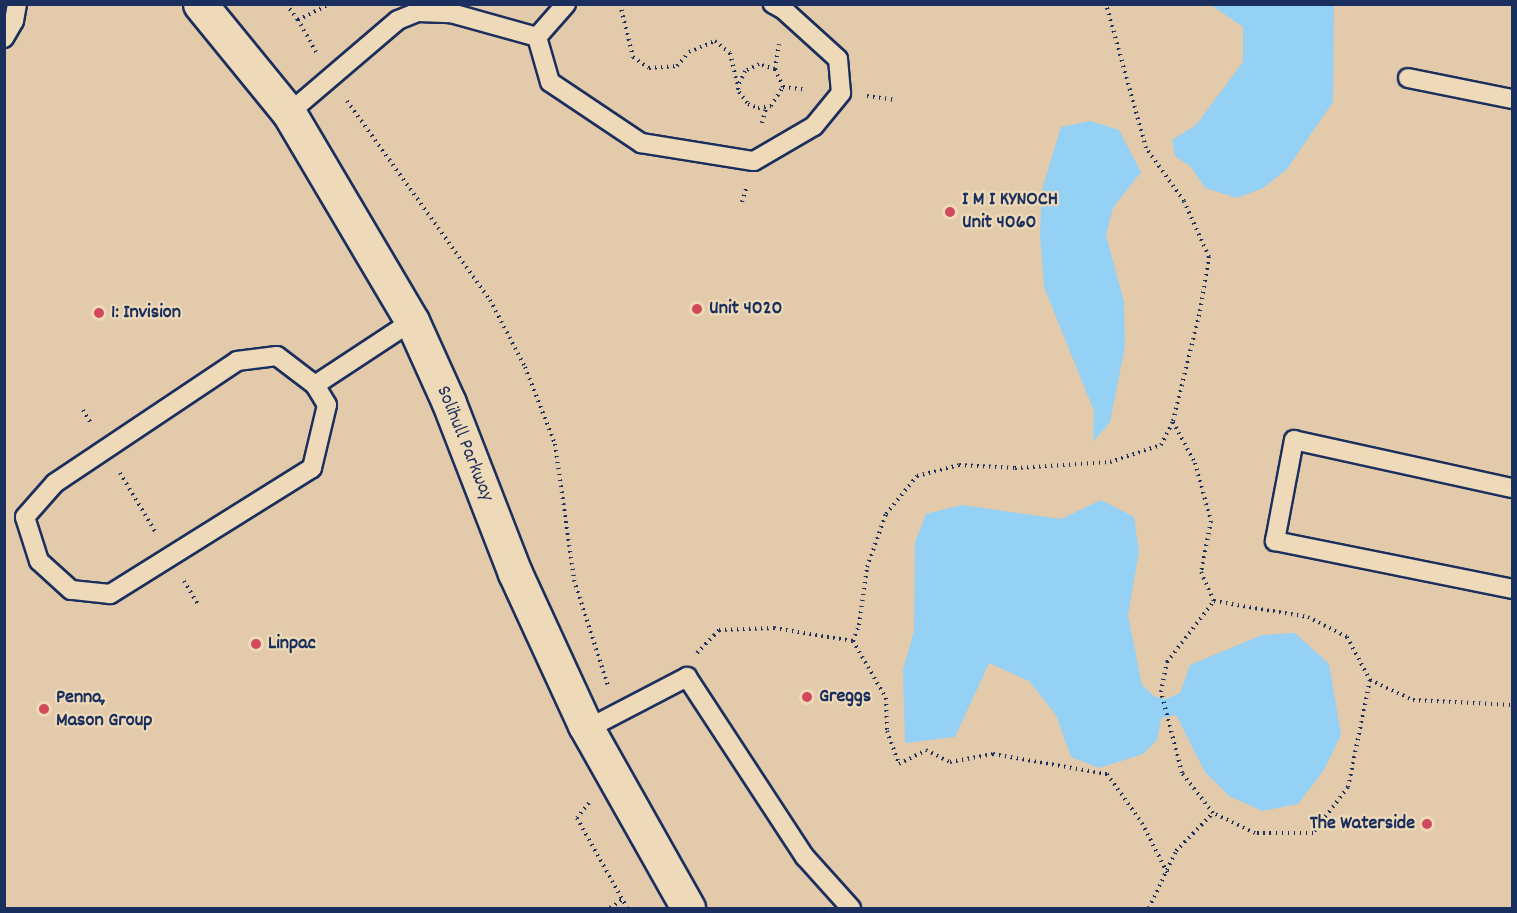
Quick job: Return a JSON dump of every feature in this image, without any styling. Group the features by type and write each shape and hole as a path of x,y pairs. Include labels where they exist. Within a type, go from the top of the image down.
{"street":[{"name":"Solihull Parkway","path":"200,4 289,113 412,321 450,403 515,573 586,727 688,909"}],"lane":[{"path":"4,38 17,4"},
{"path":"537,37 566,4"},
{"path":"537,37 550,82 641,143 754,161 814,126 841,93 838,59 784,10 773,4"},
{"path":"289,113 398,20 418,12 451,13 537,37"},
{"path":"1408,78 1512,99"},
{"path":"315,385 412,321"},
{"path":"277,356 315,385 327,405 312,468 110,594 71,590 39,561 25,517 55,483 105,449 237,361 277,356"},
{"path":"1512,488 1294,440 1275,541 1512,589"},
{"path":"586,727 687,677 805,857 851,909"}],"path":[{"path":"286,4 332,77 490,300 534,389 555,444 574,580 610,682 586,727"},
{"path":"298,20 329,4"},
{"path":"620,4 633,57 649,68 662,70 677,66 689,52 715,41 730,53 742,99 758,108 778,101 783,87 775,69 759,64 745,71 739,84"},
{"path":"852,641 859,625 867,567 886,514 917,476 959,465 1016,468 1110,462 1161,445 1173,421 1200,310 1209,257 1184,201 1146,148 1106,4"},
{"path":"83,410 198,604"},
{"path":"1173,421 1195,463 1211,521 1201,572 1214,601"},
{"path":"1214,601 1308,617 1347,637 1370,680 1413,700 1512,705"},
{"path":"1214,601 1167,662 1161,692 1182,773 1213,813 1255,833 1313,833 1348,787 1370,680"},
{"path":"687,677 699,646 719,630 774,628 852,641 886,698 887,731 899,764 926,750 950,762 993,754 1107,774 1142,823 1168,874"},
{"path":"612,774 577,818 627,909"},
{"path":"1149,909 1168,874 1176,851 1213,813"},
{"path":"610,909 622,900"}],"shaded area":[{"path":"5,5 1512,5 1512,908 5,908"}],"water":[{"path":"1211,5 1334,5 1333,102 1287,169 1263,188 1237,198 1205,188 1191,167 1175,156 1172,140 1196,125 1243,62 1243,27"},
{"path":"1090,121 1119,130 1141,172 1113,208 1106,235 1124,302 1125,346 1110,422 1093,442 1094,411 1044,287 1040,235 1042,190 1061,127"},
{"path":"1101,500 1134,517 1139,552 1128,615 1142,685 1155,697 1166,699 1180,693 1190,665 1262,635 1295,633 1329,664 1341,735 1324,770 1298,804 1262,811 1229,796 1205,772 1176,715 1161,718 1157,740 1143,754 1099,768 1071,757 1056,715 1029,681 989,663 955,737 905,743 903,670 914,631 915,542 926,514 962,505 1061,519"}],"place":[{"name":"I M I KYNOCH Unit 4060","path":"950,212"},
{"name":"Unit 4020","path":"697,309"},
{"name":"1: Invision","path":"99,313"},
{"name":"Linpac","path":"256,644"},
{"name":"Greggs","path":"807,697"},
{"name":"Penna, Mason Group","path":"44,709"},
{"name":"The Waterside","path":"1427,824"}]}
